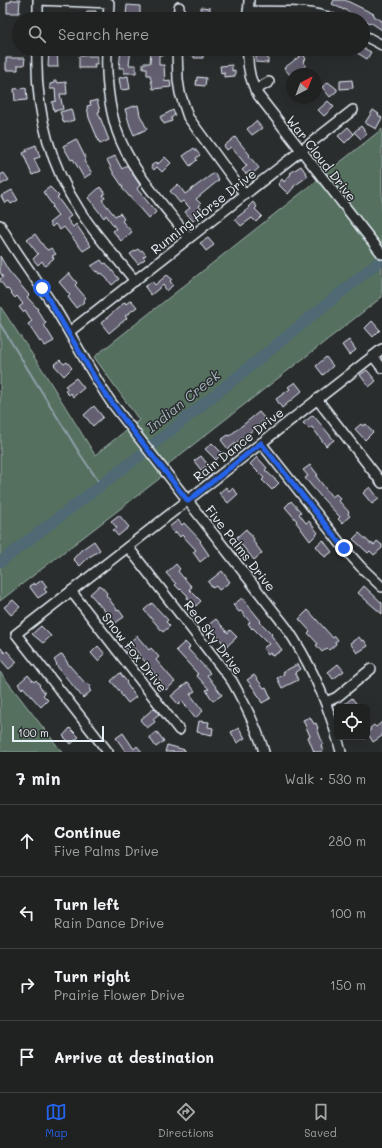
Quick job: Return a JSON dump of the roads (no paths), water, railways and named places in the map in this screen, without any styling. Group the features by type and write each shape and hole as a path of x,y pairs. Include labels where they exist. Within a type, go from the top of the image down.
{"street":[{"path":"38,12 38,0 109,3 108,12"},
{"path":"248,12 249,0"},
{"path":"179,7 179,12"},
{"path":"370,39 382,45"},
{"path":"36,56 37,93 41,118 63,182 81,212 135,281"},
{"path":"107,56 106,76 110,104 117,131 135,166 190,238"},
{"path":"177,56 180,93 188,117 244,195"},
{"name":"War Cloud Drive","path":"248,56 248,69 251,82 255,90 300,151 382,254"},
{"path":"255,90 269,82"},
{"name":"Running Horse Drive","path":"68,332 353,110"},
{"name":"Five Palms Drive","path":"0,225 42,288 99,385 133,431 286,627 299,647 318,683 334,727"},
{"name":"Rain Dance Drive","path":"108,752 16,634 382,349"},
{"path":"373,356 382,368"},
{"path":"317,399 382,483"},
{"path":"261,443 344,548 382,587"},
{"name":"Red Sky Drive","path":"128,547 232,681 245,703 264,752"},
{"name":"Snow Fox Drive","path":"71,591 179,730"},
{"path":"326,702 337,697 371,669"},
{"name":"Five Palms Drive","path":"338,740 341,752"}],"waterway":[{"name":"Indian Creek","path":"0,562 142,454 382,259"},
{"path":"0,324 80,454 101,485"}]}
